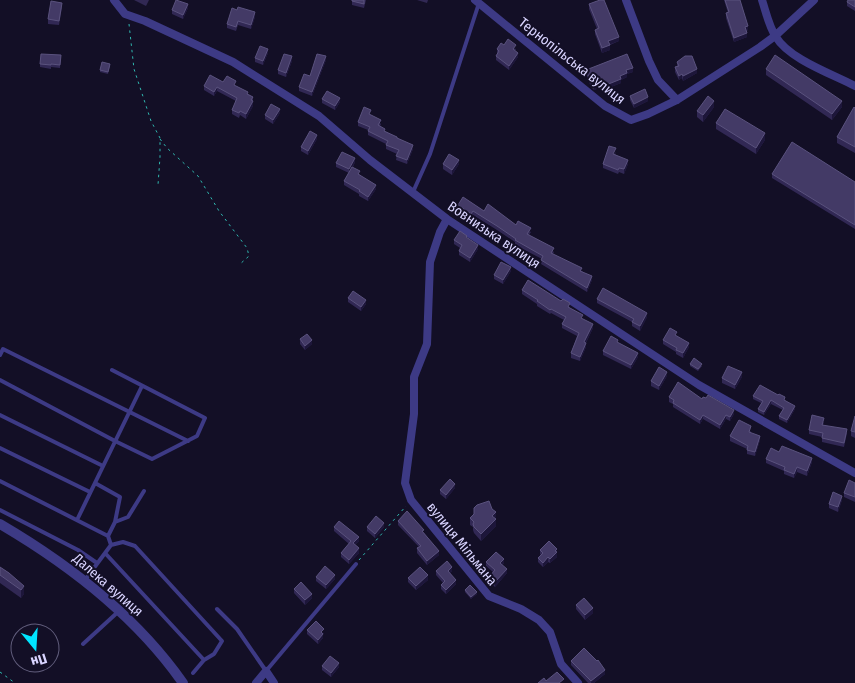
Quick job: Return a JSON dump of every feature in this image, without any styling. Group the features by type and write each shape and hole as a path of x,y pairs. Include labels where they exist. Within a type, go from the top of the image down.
{"street":[{"path":"114,0 125,14"},
{"path":"626,0 658,80 677,100 775,36 814,0"},
{"path":"762,0 775,36 784,47 800,58 855,86"},
{"name":"Тернопільська вулиця","path":"477,2 604,106 631,120 677,100"},
{"name":"Вовнизька вулиця","path":"125,14 146,21 199,45 233,62 272,86 319,116 370,160 447,219 699,385 855,473"},
{"name":"вулиця Мільмана","path":"447,219 440,232 430,262 427,344 414,377 414,414 404,483 411,500 489,596 521,609 539,620 550,632 561,664 578,683"},
{"name":"Далека вулиця","path":"0,524 37,546 84,580 119,611 161,655 183,683"},
{"path":"256,683 266,671 274,683"}],"lane":[{"path":"413,192 430,154 477,2"},
{"path":"0,355 3,349 188,441"},
{"path":"0,380 115,442 152,459 197,436 205,418 112,370"},
{"path":"76,520 142,386"},
{"path":"0,415 103,466"},
{"path":"0,448 90,492"},
{"path":"0,481 108,536"},
{"path":"95,483 120,497 115,522 108,536 111,545"},
{"path":"115,522 128,517 144,491"},
{"path":"0,510 78,550 97,564"},
{"path":"84,580 111,545 123,542 134,546 222,641 214,654 204,660 194,673"},
{"path":"105,553 204,660"},
{"path":"218,609 237,629 266,671 356,564"},
{"path":"83,644 119,611"}],"path":[{"path":"125,14 129,25 134,69 151,121 167,148 198,176 219,211 247,248 249,256 239,265"},
{"path":"158,185 160,138"},
{"path":"356,564 411,500"},
{"path":"0,672 16,683"}],"building":[{"path":"176,0 188,4 183,15 172,10"},
{"path":"364,0 364,4 352,1"},
{"path":"604,0 619,37 608,41 610,45 602,48 595,30 599,28 589,4"},
{"path":"725,0 740,0 748,26 745,27 747,33 734,38 726,13 729,12"},
{"path":"848,0 855,0 855,7 847,2"},
{"path":"51,1 62,3 59,21 48,19"},
{"path":"238,7 255,12 251,25 238,21 236,27 227,24 232,8 237,10"},
{"path":"508,39 516,45 513,49 518,53 509,66 496,56 499,51 497,49 501,43 504,45"},
{"path":"260,46 268,49 263,61 255,58"},
{"path":"41,54 61,55 60,65 40,64"},
{"path":"284,54 292,56 286,73 278,70"},
{"path":"317,54 326,56 312,92 299,87 304,74 310,76"},
{"path":"627,54 633,68 626,70 627,73 620,76 621,79 606,85 605,82 594,86 591,83 586,70"},
{"path":"775,55 842,101 832,114 766,69"},
{"path":"685,56 692,56 697,69 679,76 675,67 679,66 677,62"},
{"path":"102,62 110,64 108,72 100,70"},
{"path":"210,75 223,82 227,76 236,81 234,85 248,92 247,94 253,97 251,100 253,101 246,114 232,110 237,98 217,87 214,92 204,86"},
{"path":"645,89 648,97 634,104 630,96"},
{"path":"327,91 340,98 335,106 322,99"},
{"path":"708,96 714,101 703,115 697,111"},
{"path":"271,104 280,109 273,120 265,115"},
{"path":"364,107 371,110 369,114 381,120 378,125 385,129 384,131 413,145 407,160 396,156 399,150 386,145 388,141 368,131 370,127 358,122"},
{"path":"855,108 855,147 837,137"},
{"path":"725,109 765,133 756,148 716,123"},
{"path":"310,131 317,135 308,151 301,147"},
{"path":"792,142 855,182 855,225 772,174"},
{"path":"609,146 616,148 613,154 628,160 624,169 619,168 618,170 603,164"},
{"path":"342,152 355,158 349,169 336,163"},
{"path":"449,154 459,160 452,170 443,164"},
{"path":"352,167 360,171 358,174 376,185 368,197 344,181"},
{"path":"463,197 484,211 488,204 516,225 518,221 531,228 527,234 554,248 551,253 582,268 580,271 592,276 587,288 541,260 543,256 515,240 497,226 473,211 471,214 458,205"},
{"path":"460,231 478,245 470,258 459,251 462,245 454,240"},
{"path":"501,262 511,267 503,280 494,275"},
{"path":"528,280 561,301 563,299 570,303 568,307 583,315 581,318 593,324 584,342 586,343 580,357 571,353 579,333 562,324 566,317 550,310 522,290"},
{"path":"603,288 647,313 640,326 632,322 634,319 597,299"},
{"path":"353,291 366,300 361,307 348,298"},
{"path":"670,328 677,332 675,335 689,343 683,353 663,340"},
{"path":"307,334 312,340 305,346 300,339"},
{"path":"611,336 618,340 617,342 638,353 631,365 603,351"},
{"path":"694,358 702,364 698,369 690,364"},
{"path":"728,366 742,372 735,385 722,378"},
{"path":"659,367 667,372 659,386 651,381"},
{"path":"678,382 702,399 708,395 734,410 730,417 726,415 720,425 703,415 700,420 673,403 674,400 669,397"},
{"path":"760,385 785,397 784,400 795,406 787,420 779,416 784,408 771,400 764,412 758,409 763,401 753,396"},
{"path":"812,415 824,418 822,425 847,429 844,443 822,438 823,433 809,430"},
{"path":"855,416 855,432 851,431"},
{"path":"739,420 751,426 749,432 760,436 755,452 747,450 748,446 730,436"},
{"path":"782,446 812,458 807,471 797,467 794,474 784,470 785,467 766,459 771,448 779,452"},
{"path":"450,479 455,484 446,495 440,490"},
{"path":"849,480 855,483 855,497 844,493"},
{"path":"833,492 842,496 838,507 829,504"},
{"path":"489,501 492,509 496,512 492,516 496,519 481,534 474,527 474,522 470,518 474,514 474,508 477,505"},
{"path":"407,511 439,551 427,561 417,548 421,546 398,521"},
{"path":"376,516 384,523 375,534 367,527"},
{"path":"339,521 359,537 353,543 359,548 349,560 341,553 351,541 334,527"},
{"path":"549,541 557,549 555,551 557,552 550,559 548,557 543,563 538,558 543,553 540,550"},
{"path":"496,552 504,559 500,563 507,569 495,582 489,577 495,570 486,562"},
{"path":"447,561 452,567 448,571 456,580 446,590 441,585 445,581 436,571"},
{"path":"325,566 335,575 326,585 316,577"},
{"path":"0,567 24,586 21,590 0,575"},
{"path":"420,567 428,575 416,586 408,578"},
{"path":"301,582 312,594 305,600 294,589"},
{"path":"470,585 477,592 471,597 465,590"},
{"path":"584,598 593,608 585,615 576,605"},
{"path":"316,621 324,629 321,632 323,634 318,640 307,630"},
{"path":"584,648 598,660 605,670 591,681 571,661"},
{"path":"330,656 339,663 331,673 322,666"},
{"path":"557,672 564,679 559,683 538,683 544,678 546,681"}]}
